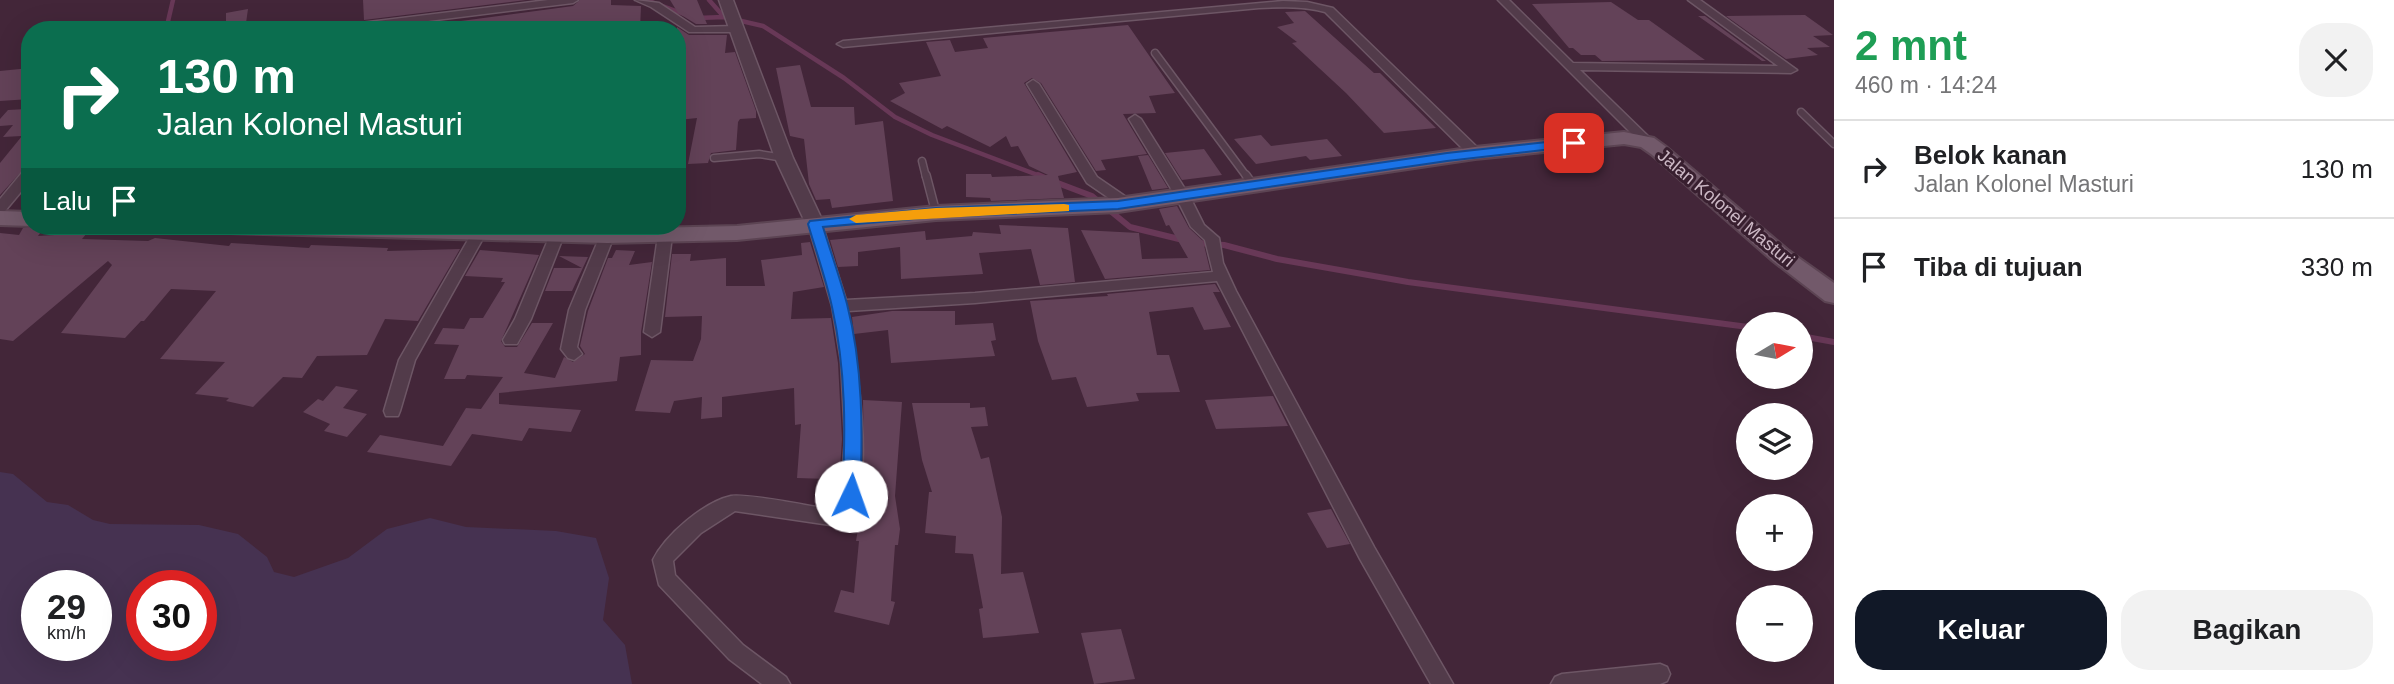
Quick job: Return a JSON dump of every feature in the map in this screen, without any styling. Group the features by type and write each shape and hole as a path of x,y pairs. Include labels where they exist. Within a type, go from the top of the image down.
{"main road":[{"name":"Jalan Kolonel Masturi","path":"599,235 737,233 936,212 1115,205 1475,153 1623,138 1647,142 1781,256 1834,295"},
{"path":"0,218 21,219"}],"street":[{"path":"402,21 573,0"},
{"path":"640,0 655,5 679,21"},
{"path":"1503,0 1573,66 1647,142"},
{"path":"1573,66 1791,70 1693,0"},
{"path":"843,44 1300,2 1317,4 1329,10 1475,153"},
{"path":"686,25 693,30 732,16 784,159 815,224 840,306 853,405 854,457 851,496 847,507 830,517 734,503 722,507 676,543 663,560 666,579 736,652 779,684"},
{"path":"1032,84 1092,180 1115,205"},
{"path":"1135,119 1183,197 1198,227 1212,243 1222,276 1367,553 1442,684"},
{"path":"0,208 21,184"},
{"path":"392,411 407,360 478,235"},
{"path":"511,340 523,319 556,235"},
{"path":"573,354 569,349 568,337 607,236"},
{"path":"652,332 665,236"},
{"path":"840,306 975,298 1222,276"},
{"path":"1562,684 1660,674"}],"lane":[{"path":"1155,53 1253,185"},
{"path":"1801,113 1834,145"},
{"path":"714,158 759,154 784,159"},
{"path":"922,161 936,212"}],"shaded area":[{"path":"0,472 13,474 47,502 68,505 93,520 110,524 199,525 238,534 267,557 274,572 294,577 348,558 387,529 430,518 466,527 556,531 596,538 609,578 603,620 625,645 632,684 0,684"}],"building":[{"path":"363,0 526,0 364,20"},
{"path":"580,0 611,0 611,5 641,6 640,21 460,21 573,6"},
{"path":"670,0 697,0 707,24 696,24 678,13"},
{"path":"1611,2 1638,20 1649,20 1705,60 1602,61 1595,55 1581,55 1569,48 1532,4"},
{"path":"248,9 246,21 226,21 226,13"},
{"path":"1305,11 1374,73 1380,73 1436,128 1384,133 1292,43 1297,42 1277,27 1294,23 1285,12"},
{"path":"1805,15 1833,35 1813,36 1830,47 1807,48 1818,55 1786,59 1726,16"},
{"path":"1698,16 1705,16 1766,61 1762,61"},
{"path":"1128,25 1175,93 1149,96 1156,113 1123,114 1147,154 1101,160 1106,170 1096,171 1041,83 1032,78 1024,83 1077,172 1058,176 1064,198 991,201 990,198 966,197 966,174 991,174 992,177 1048,175 1029,166 1018,146 1011,147 1006,136 990,147 947,126 942,129 890,101 905,93 899,83 941,76 926,42 950,40 955,52 988,48 983,38"},
{"path":"686,33 727,35 725,53 735,52 756,111 756,118 740,119 738,122 736,150 711,153 708,163 688,164 697,118 686,119"},
{"path":"800,65 811,107 854,107 855,125 883,121 893,201 832,208 830,199 816,200 809,184 804,139 790,136 776,68"},
{"path":"21,69 21,100 0,101 0,71"},
{"path":"21,109 21,136 3,137 13,125 0,126 0,119 8,110"},
{"path":"1261,135 1271,146 1327,139 1342,156 1310,160 1306,156 1256,164 1234,139"},
{"path":"21,137 21,172 0,195 0,163"},
{"path":"1204,149 1222,175 1182,180 1165,153"},
{"path":"1148,155 1168,188 1152,190 1138,156"},
{"path":"1177,206 1189,228 1203,241 1210,270 1105,279 1081,230 1139,233 1142,259 1188,258 1169,225 1166,226 1159,209"},
{"path":"999,225 1068,228 1075,282 1040,285 1031,249 979,253 983,274 901,279 900,247 858,252 858,266 838,267 830,240 925,231 926,240 972,236 973,232 1001,234"},
{"path":"21,232 21,235 38,236 85,235 82,239 148,241 155,238 229,246 231,243 309,248 311,245 388,248 387,251 460,249 418,321 385,319 367,355 317,356 302,378 283,377 253,407 226,401 229,398 195,394 225,362 160,359 216,291 171,289 144,321 125,338 61,333 112,265 108,261 13,341 0,339 0,233 19,235"},
{"path":"810,242 824,287 793,292 791,319 831,318 838,363 842,439 839,483 828,483 828,479 797,478 801,424 795,425 794,388 722,397 722,417 701,419 702,397 674,401 670,413 635,411 651,360 693,361 701,339 702,316 665,317 672,254 691,254 690,261 726,258 726,286 765,286 761,260 802,255 801,243"},
{"path":"480,250 539,255 501,341 505,347 517,347 532,323 553,323 524,373 555,378 564,357 573,362 585,354 580,346 588,311 608,258 612,258 616,250 635,251 629,265 652,262 641,332 641,355 620,357 617,381 499,393 499,404 581,410 571,432 529,428 522,441 472,434 451,466 367,452 380,435 443,446 466,408 481,409 503,377 467,375 465,379 444,379 459,345 434,344 443,328 464,329 470,318 483,318 505,282 501,282 503,278 465,276"},
{"path":"559,256 588,257 572,291 545,291 554,268 582,268"},
{"path":"1215,284 1220,292 1213,292 1231,327 1204,330 1193,307 1149,312 1157,355 1169,355 1180,392 1136,393 1139,401 1087,407 1076,377 1052,380 1038,341 1030,301 1108,296 1107,294"},
{"path":"892,311 955,311 955,325 993,323 996,340 991,341 995,356 891,363 888,330 854,334 852,317"},
{"path":"336,386 358,390 343,408 367,414 347,437 324,431 330,424 303,412 318,399 323,401"},
{"path":"1273,396 1288,426 1216,429 1205,400"},
{"path":"863,400 902,402 895,496 900,529 898,545 895,545 891,601 895,602 889,625 834,612 841,590 854,593 859,541 856,541 859,523 865,523"},
{"path":"912,403 970,403 970,408 985,407 988,426 971,427 981,459 989,457 1002,517 1001,574 1023,572 1039,633 983,638 979,609 983,608 973,554 955,553 956,536 925,533 929,492 932,492 922,460"},
{"path":"1331,509 1350,544 1327,548 1307,513"},
{"path":"1121,629 1135,679 1094,684 1081,633"}],"waterway":[{"path":"168,21 173,0"},
{"path":"646,0 684,14"},
{"path":"709,0 724,17"},
{"path":"698,18 724,17"},
{"path":"724,17 763,26 844,78 895,117 932,135 1040,176"},
{"path":"1040,176 1045,178"},
{"path":"1055,182 1092,196 1130,227 1183,240"},
{"path":"1197,243 1224,245 1277,259 1408,282 1736,325"},
{"path":"1813,338 1834,342"}],"slow traffic":[{"path":"856,219 936,212 1064,208"}],"route":[{"path":"851,496 854,439 849,361 840,306 815,224 936,212 1118,205 1475,153 1574,143"}]}
